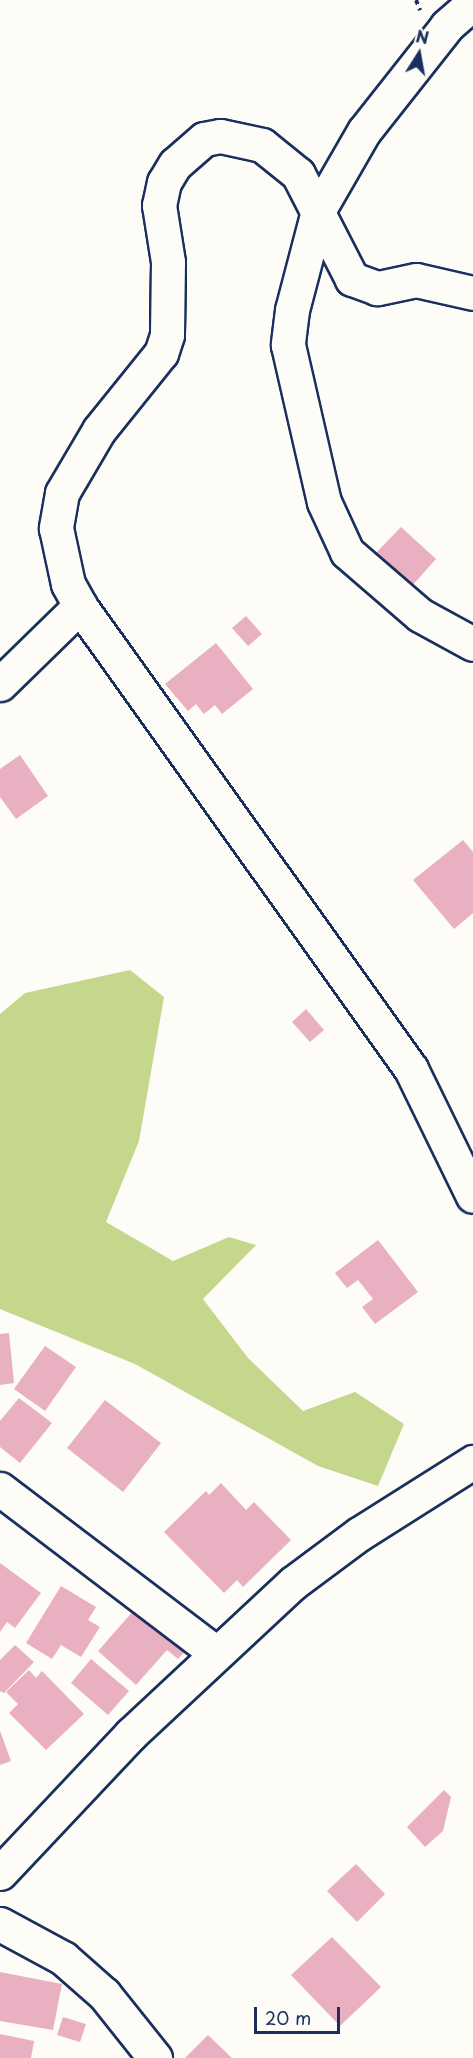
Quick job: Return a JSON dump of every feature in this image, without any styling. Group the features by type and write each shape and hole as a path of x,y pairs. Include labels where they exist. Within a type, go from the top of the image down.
{"street":[{"path":"473,3 447,26 364,130 318,211 292,310 288,345 324,502 347,552 379,585 420,615 473,644"},
{"path":"473,293 416,280 377,288 352,279 298,174 262,145 220,136 204,139 175,164 164,182 159,205 168,262 167,335 161,353 106,420 62,493 57,538 68,584 80,606 411,1069 473,1196"},
{"path":"0,684 80,606"},
{"path":"0,1874 69,1797 216,1653 293,1583 358,1534 473,1462"},
{"path":"0,1489 216,1653"},
{"path":"0,1924 63,1958 104,1994 154,2058"}],"green space":[{"path":"130,970 164,997 139,1141 106,1222 173,1261 229,1237 256,1245 203,1299 248,1358 303,1411 355,1392 404,1424 378,1486 318,1466 135,1364 0,1309 0,1014 25,993"}],"building":[{"path":"401,527 436,559 410,588 374,555"},
{"path":"246,616 262,634 248,646 232,628"},
{"path":"216,643 253,689 222,714 215,705 204,714 196,704 188,711 165,684"},
{"path":"20,755 48,796 16,819 0,797 0,769"},
{"path":"463,840 473,852 473,913 454,929 413,880"},
{"path":"306,1009 324,1030 310,1042 292,1022"},
{"path":"378,1240 418,1292 375,1324 362,1307 373,1299 358,1280 347,1288 335,1273"},
{"path":"9,1333 14,1383 0,1385 0,1334"},
{"path":"45,1346 76,1367 45,1411 14,1389"},
{"path":"19,1398 52,1423 20,1463 0,1447 0,1421"},
{"path":"105,1400 161,1443 123,1492 67,1448"},
{"path":"221,1483 246,1510 254,1502 291,1540 243,1587 237,1580 224,1593 164,1532 206,1491 209,1495"},
{"path":"0,1563 41,1593 15,1628 7,1622 0,1632"},
{"path":"61,1586 96,1607 88,1620 100,1627 81,1657 61,1645 52,1659 26,1643"},
{"path":"141,1602 191,1645 178,1659 167,1650 136,1685 98,1651"},
{"path":"15,1645 34,1662 4,1693 0,1691 0,1660"},
{"path":"91,1659 129,1691 108,1715 71,1683"},
{"path":"29,1670 36,1678 42,1671 84,1714 46,1750 9,1713 18,1704 6,1692"},
{"path":"0,1731 11,1761 0,1765"},
{"path":"444,1790 451,1797 443,1831 425,1847 407,1827"},
{"path":"356,1864 385,1894 357,1922 327,1891"},
{"path":"332,1937 381,1987 340,2026 291,1975"},
{"path":"0,1972 62,1984 53,2030 0,2021"},
{"path":"63,2017 86,2024 80,2042 57,2035"},
{"path":"0,2034 34,2041 31,2058 0,2058"},
{"path":"208,2035 232,2058 185,2058"}]}
